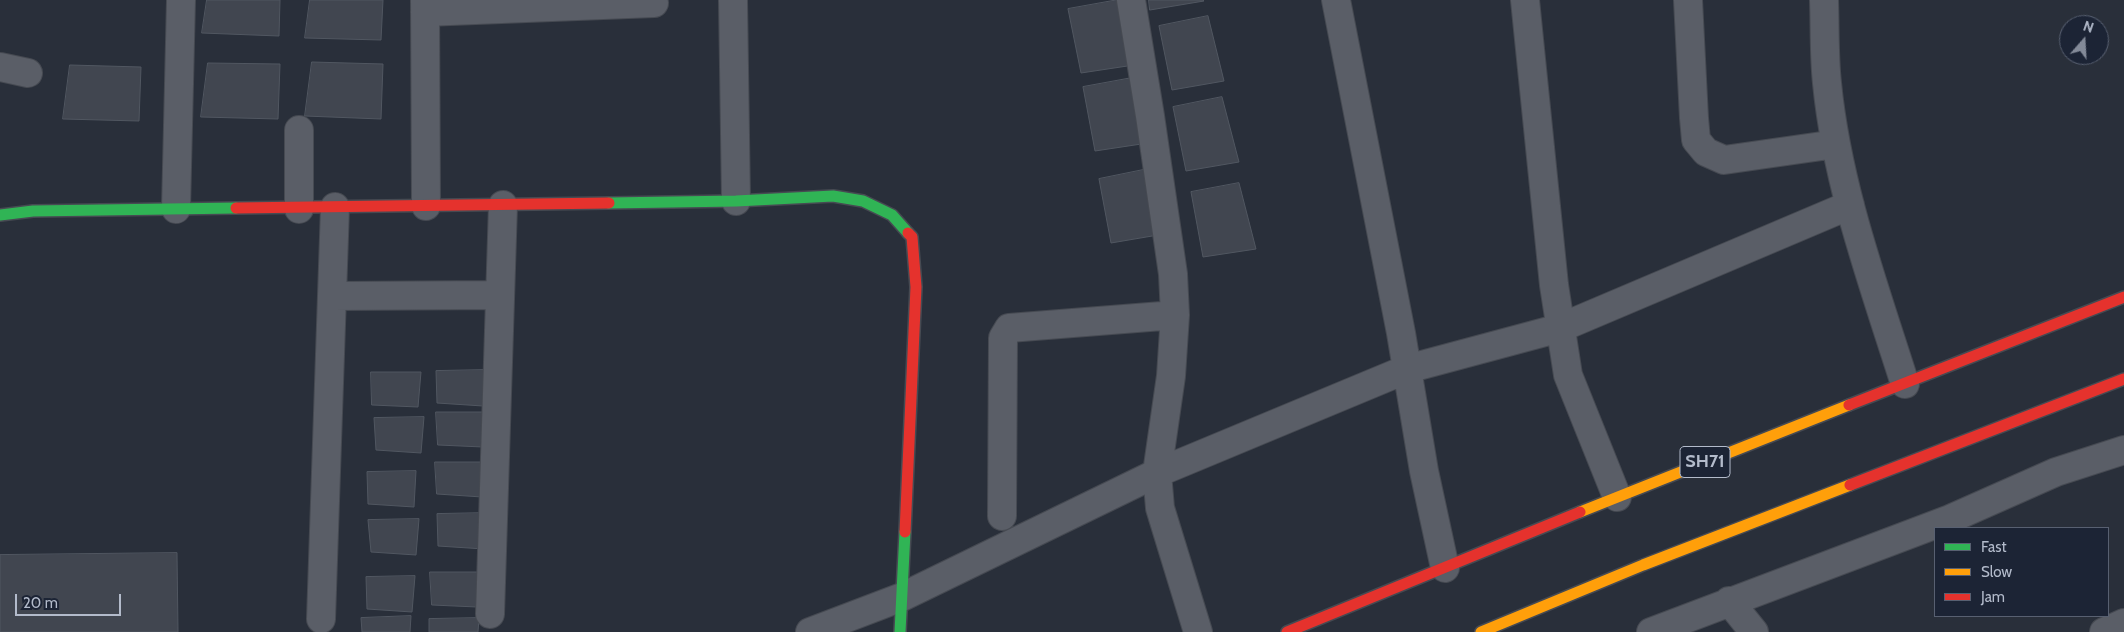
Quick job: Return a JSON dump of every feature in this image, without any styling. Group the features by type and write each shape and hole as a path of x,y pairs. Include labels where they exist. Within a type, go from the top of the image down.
{"main road":[{"path":"0,215 33,211 736,202 833,196 863,201 892,215 912,237 916,287 900,632"},
{"name":"SH71","path":"1287,632 1617,497 2124,297"},
{"path":"1481,632 1643,566 2124,379"}],"street":[{"path":"176,210 181,0"},
{"path":"733,0 736,202"},
{"path":"1131,0 1172,265 1175,315 1170,385 1157,473 1160,508 1198,632"},
{"path":"1336,0 1407,369 1424,471 1445,568"},
{"path":"1525,0 1560,328 1568,375 1617,497"},
{"path":"1688,0 1694,126 1696,140 1706,152 1724,160 1836,144"},
{"path":"1824,0 1827,83 1836,144 1850,205 1905,384"},
{"path":"426,206 425,6 654,3"},
{"path":"0,67 28,73"},
{"path":"299,130 299,209"},
{"path":"490,614 503,205"},
{"path":"810,632 902,597 1157,473 1407,369 1560,328 1850,205"},
{"path":"321,619 335,207"},
{"path":"332,296 500,295"},
{"path":"1002,516 1003,338 1009,328 1175,315"},
{"path":"1650,632 1950,519 2056,472 2124,450"},
{"path":"1729,601 1754,632"},
{"path":"2104,632 2124,624"}],"building":[{"path":"207,0 280,0 279,36 202,33"},
{"path":"310,0 383,0 381,40 305,38"},
{"path":"1118,0 1134,65 1081,73 1068,9"},
{"path":"1149,0 1203,0 1204,1 1150,10"},
{"path":"1208,16 1224,81 1172,90 1159,26"},
{"path":"312,62 383,64 381,119 305,116"},
{"path":"208,63 280,64 278,119 201,117"},
{"path":"70,65 141,67 139,121 63,119"},
{"path":"1132,78 1148,143 1095,151 1083,87"},
{"path":"1222,97 1239,162 1186,171 1173,107"},
{"path":"1148,169 1164,234 1111,243 1099,179"},
{"path":"1239,183 1256,249 1203,257 1191,192"},
{"path":"486,370 483,406 437,403 436,371"},
{"path":"371,372 421,372 418,407 372,405"},
{"path":"436,412 486,412 483,447 438,445"},
{"path":"424,417 421,453 376,450 374,418"},
{"path":"435,462 485,462 482,497 437,494"},
{"path":"416,471 414,507 368,504 367,472"},
{"path":"487,513 484,549 438,546 437,514"},
{"path":"419,519 416,555 371,552 368,520"},
{"path":"177,553 178,632 0,632 0,555"},
{"path":"430,572 480,572 477,607 432,605"},
{"path":"415,576 412,612 367,609 366,577"},
{"path":"411,616 410,632 362,632 361,618"},
{"path":"479,618 478,632 429,632 429,619"}],"traffic: fast":[{"path":"609,203 736,201 833,196 863,201 892,215 908,233"},
{"path":"0,215 33,211 236,208"},
{"path":"900,632 905,532"}],"traffic: slow":[{"path":"1580,512 1849,405"},
{"path":"1481,632 1643,565 1850,485"}],"traffic: jam":[{"path":"236,208 609,203"},
{"path":"905,532 916,287 912,237 908,233"},
{"path":"1849,405 2124,297"},
{"path":"1850,485 2124,379"},
{"path":"1287,632 1580,512"}]}
